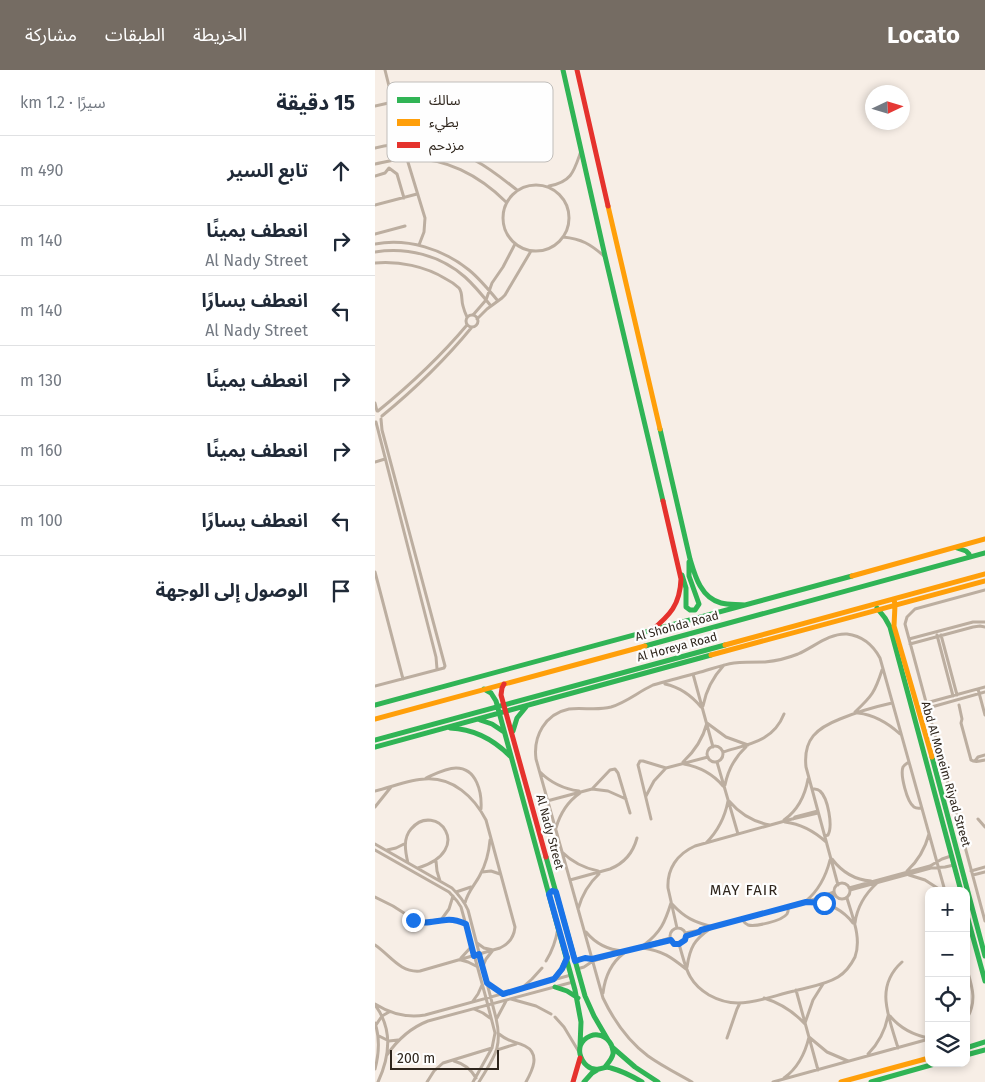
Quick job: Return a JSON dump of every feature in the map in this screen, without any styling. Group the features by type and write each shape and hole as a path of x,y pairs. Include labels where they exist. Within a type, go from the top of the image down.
{"street":[{"path":"563,70 679,572 681,586 678,600 667,617 651,631"},
{"path":"577,70 689,559 700,586 709,597 723,603 745,604"},
{"path":"549,187 569,178 574,171 581,150"},
{"path":"375,164 388,162"},
{"path":"408,162 425,222 424,232 419,245"},
{"path":"437,162 469,173 494,190 506,202"},
{"path":"478,162 517,190"},
{"path":"375,176 385,173 389,168 395,171 404,198"},
{"path":"531,184 549,187 561,195 568,209 569,224 563,237 549,248 540,251 525,249 515,244 503,225 503,210 506,202 511,195 525,186 531,184"},
{"path":"375,205 417,194"},
{"path":"375,234 405,226"},
{"path":"563,237 583,241 605,256"},
{"path":"375,244 400,242 419,245 451,257 469,270 498,301"},
{"path":"467,317 473,315 486,300 493,281 503,268 515,244"},
{"path":"375,252 391,250 408,251 437,259 465,277 491,306"},
{"path":"437,669 436,657 375,422 379,422 436,368 472,327 476,325 477,319 505,295 531,251"},
{"path":"375,263 412,265 426,269 454,283 460,290 467,317 467,325 431,364 405,389 377,411"},
{"path":"482,283 493,281"},
{"path":"473,315 477,319"},
{"path":"467,325 472,327"},
{"path":"375,403 377,411 382,418 382,430 445,665 444,668 375,686"},
{"path":"375,462 385,459"},
{"name":"Al Shohda Road","path":"375,705 985,539"},
{"path":"953,548 965,550 969,558"},
{"name":"Al Shohda Road","path":"375,719 985,553"},
{"path":"679,572 686,585 687,607 690,610 695,610 699,604 689,576 689,559"},
{"path":"375,572 403,679"},
{"name":"Al Horeya Road","path":"375,740 985,574"},
{"name":"Al Horeya Road","path":"375,747 985,581"},
{"path":"985,590 915,609 906,620 910,644 985,921"},
{"name":"Abd Al Moneim Riyad Street","path":"894,598 894,626 961,862 985,956"},
{"name":"Abd Al Moneim Riyad Street","path":"876,604 890,627 960,887"},
{"path":"910,644 977,622 985,622"},
{"path":"909,639 973,627 985,627"},
{"path":"692,1082 650,1058 634,1044 615,1020 603,998 535,752 537,737 544,724 555,715 568,709 600,709 616,705 648,687 724,665 740,662 766,662 786,658 805,651 830,637 847,634 863,639 870,644 880,658 939,867 942,887"},
{"path":"939,634 955,695"},
{"path":"703,709 705,696 710,685 724,665"},
{"path":"855,712 871,696 882,668"},
{"path":"693,674 713,747"},
{"path":"662,683 674,686 685,692 703,709"},
{"name":"Al Nady Street","path":"504,684 501,695 577,969 588,1003 608,1040"},
{"path":"927,703 984,687 985,693 928,708"},
{"name":"Al Nady Street","path":"484,689 493,696 497,707 578,998 581,1026 580,1049"},
{"path":"978,689 985,715"},
{"path":"847,898 840,899 835,893 835,888 838,885 806,767 805,754 809,742 822,727 855,712 892,702"},
{"path":"513,734 517,718 528,706"},
{"path":"959,706 961,723 971,760 979,762 985,760"},
{"path":"855,712 882,720 901,735"},
{"path":"723,752 764,739 773,733 785,714"},
{"path":"477,720 492,724 504,732"},
{"path":"707,723 726,737 748,745"},
{"path":"681,764 697,746 707,723"},
{"path":"446,728 462,729 486,736 511,757"},
{"path":"725,788 732,764 748,745"},
{"path":"713,747 719,747 723,752 722,758 717,762 711,761 708,757 708,750 713,747"},
{"path":"975,761 977,758 985,755"},
{"path":"651,819 639,762 643,761 666,768 708,757"},
{"path":"717,762 738,834"},
{"path":"909,762 903,769 904,786 912,805 922,808"},
{"path":"681,764 705,771 716,778 725,788"},
{"path":"375,791 423,779 454,768 464,769 476,781 481,797 481,810"},
{"path":"646,796 654,781 666,768"},
{"path":"592,789 610,770 615,770 618,773 630,813"},
{"path":"539,771 558,786 582,792"},
{"path":"782,822 800,803 806,791 809,778"},
{"path":"375,945 401,967 410,971 420,971 501,948 511,940 514,932 515,925 481,810 470,797 456,787 440,780 423,779"},
{"path":"375,807 392,787"},
{"path":"547,801 592,789 608,791 626,800"},
{"path":"812,789 821,792 828,810 830,831 825,836"},
{"path":"555,829 565,808 582,792"},
{"path":"729,800 747,817 771,825"},
{"path":"705,844 721,824 729,800"},
{"path":"677,928 668,882 670,870 685,851 695,846 818,812"},
{"path":"979,819 985,827"},
{"path":"408,863 405,843 409,833 416,824 424,820 435,822 445,828 449,836 447,848 436,860 418,868"},
{"path":"782,822 806,828 827,843"},
{"path":"906,874 922,852 929,834"},
{"path":"465,903 471,887 481,872 487,855 490,837"},
{"path":"570,880 616,867 626,860 633,850 637,838"},
{"path":"386,850 396,848 405,843"},
{"path":"375,844 457,892 465,903 497,1018 499,1034 497,1050 479,1082"},
{"path":"375,850 444,889 453,896 461,907 495,1034 492,1048 475,1080"},
{"path":"562,852 580,866 601,872"},
{"path":"906,874 930,866 945,858 959,855"},
{"path":"830,857 849,874 876,882"},
{"path":"806,902 821,884 826,874 830,857"},
{"path":"436,860 440,881"},
{"path":"850,889 961,862"},
{"path":"972,873 985,867"},
{"path":"481,872 500,874"},
{"path":"578,910 586,889 601,872"},
{"path":"972,873 985,872"},
{"path":"906,874 925,880 936,887"},
{"path":"547,885 551,885 553,882"},
{"path":"855,926 861,902 876,882"},
{"path":"838,885 844,884 850,889"},
{"path":"457,892 471,887"},
{"path":"679,944 688,974 708,995 721,1000 741,1003 824,983 837,978 847,970 857,952 857,932 847,898 850,889"},
{"path":"549,894 552,891 556,892"},
{"path":"685,934 699,932 835,893"},
{"path":"440,921 449,909 453,896"},
{"path":"375,897 418,922 428,924 453,920 466,924"},
{"path":"671,902 683,915 691,920 714,927"},
{"path":"640,947 651,940 661,928 671,902"},
{"path":"806,902 824,903 836,908 847,916 855,926"},
{"path":"742,919 744,923 750,925 768,923 786,915 788,906"},
{"path":"546,961 554,945 558,927"},
{"path":"686,970 690,951 694,943 700,936 714,927"},
{"path":"970,927 985,981"},
{"path":"670,939 674,944 679,944 685,940 685,934 682,929 677,928"},
{"path":"670,939 673,930 677,928"},
{"path":"584,930 601,945 611,949 627,951"},
{"path":"577,969 584,967 593,960 653,944 656,941 670,939"},
{"path":"476,942 484,948 493,950"},
{"path":"458,960 472,946"},
{"path":"640,947 665,953 686,970"},
{"path":"483,967 493,950"},
{"path":"603,998 607,974 617,959 627,951"},
{"path":"554,979 562,969 567,958"},
{"path":"575,961 585,958 593,960"},
{"path":"458,960 468,962 477,967"},
{"path":"898,1048 885,1000 886,985 892,972 902,962"},
{"path":"521,988 542,968"},
{"path":"375,1005 401,1015 419,1016 571,975"},
{"path":"387,1054 407,1032 422,1023 573,982"},
{"path":"970,982 973,1001 970,1012"},
{"path":"487,983 503,994"},
{"path":"805,1024 813,1000 824,983"},
{"path":"472,1002 482,984"},
{"path":"555,987 567,991 578,998"},
{"path":"796,990 818,1070"},
{"path":"764,998 790,1010 805,1024"},
{"path":"508,999 536,1006 551,1014"},
{"path":"497,1018 508,999"},
{"path":"727,1038 736,1011 741,1003"},
{"path":"375,1005 387,1028 389,1041 382,1074 378,1082"},
{"path":"474,1008 492,1019"},
{"path":"375,1069 378,1036 375,1024 382,1016 390,1012"},
{"path":"888,1013 907,1030 925,1038"},
{"path":"866,1056 881,1037 888,1013"},
{"path":"555,1016 580,1049"},
{"path":"499,1034 507,1040 528,1048 531,1052 535,1060 533,1069 526,1082"},
{"path":"573,1082 580,1058 580,1049 585,1039 593,1035 601,1036 608,1040 612,1047 635,1067 658,1082"},
{"path":"378,1036 389,1041 398,1040"},
{"path":"809,1036 827,1052 848,1061"},
{"path":"783,1079 800,1061 806,1049 809,1036"},
{"path":"773,1082 925,1040"},
{"path":"970,1047 985,1042"},
{"path":"497,1050 517,1044"},
{"path":"375,1047 378,1052"},
{"path":"585,1082 592,1073 605,1067 610,1062 613,1051 612,1047"},
{"path":"427,1082 436,1068 443,1063 492,1048"},
{"path":"970,1055 985,1050"},
{"path":"580,1058 587,1067 598,1069"},
{"path":"841,1082 925,1059"},
{"path":"451,1061 470,1069 475,1080"},
{"path":"605,1067 622,1071 642,1082"},
{"path":"871,1082 925,1067"}],"traffic: fast":[{"path":"563,70 663,501"},
{"path":"660,429 690,559 700,586 714,600 724,604 745,605"},
{"path":"957,548 966,551 969,557"},
{"path":"645,646 985,553"},
{"path":"682,575 686,588 686,607 690,610 695,610 699,604 689,576 689,562"},
{"path":"375,705 852,576"},
{"path":"877,608 890,627 960,887"},
{"path":"375,740 725,645"},
{"path":"375,747 711,655"},
{"path":"484,689 491,693 496,701 575,990 581,1022 580,1046"},
{"path":"513,731 517,718 526,707"},
{"path":"480,720 492,724 504,732"},
{"path":"450,728 467,730 483,736 510,756"},
{"path":"932,757 985,956"},
{"path":"546,857 585,996 608,1040"},
{"path":"970,927 985,981"},
{"path":"554,979 562,969 567,957"},
{"path":"555,987 567,991 578,998"},
{"path":"605,1067 613,1054 611,1044 601,1036 590,1036 584,1040 580,1047 581,1057 587,1066 593,1069 609,1067 642,1082"},
{"path":"970,1047 985,1042"},
{"path":"612,1047 635,1067 658,1082"},
{"path":"970,1054 985,1050"},
{"path":"871,1082 925,1067"},
{"path":"584,1082 597,1070"}],"traffic: slow":[{"path":"608,206 660,429"},
{"path":"852,576 985,539"},
{"path":"725,645 985,574"},
{"path":"711,655 985,581"},
{"path":"894,599 894,626 932,757"},
{"path":"375,719 645,646"},
{"path":"841,1082 925,1059"}],"traffic: jam":[{"path":"577,70 608,206"},
{"path":"651,631 673,609 679,596 681,579 663,501"},
{"path":"504,684 501,695 546,857"},
{"path":"573,1082 580,1058"}],"district":[{"name":"MAY FAIR","path":"744,890"}],"route":[{"path":"413,920 428,924 453,920 466,924 474,956 479,954 487,983 503,994 554,979 565,964 567,958 549,894 552,891 556,892 575,961 585,958 592,959 671,940 674,944 681,944 686,936 701,930 806,902 824,903"}]}
